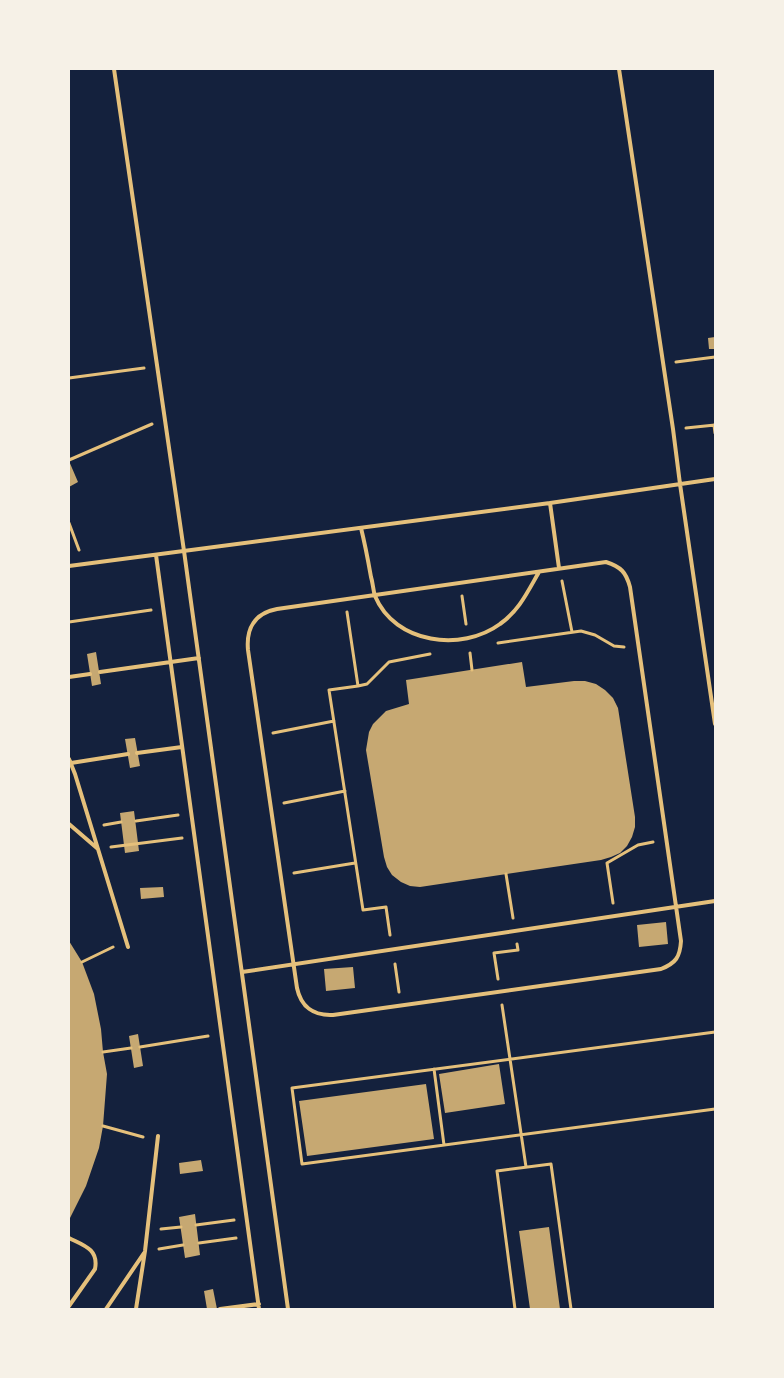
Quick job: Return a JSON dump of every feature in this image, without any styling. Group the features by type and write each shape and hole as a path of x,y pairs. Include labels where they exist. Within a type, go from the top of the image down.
{"lane":[{"path":"114,69 184,551 288,1309"},
{"path":"619,69 715,724"},
{"path":"69,566 550,503 715,479"},
{"path":"550,503 560,568"},
{"path":"361,528 375,595 383,608 393,621 407,630 438,640 471,638 500,624 513,613 523,600 539,572"},
{"path":"156,555 259,1307 220,1309"},
{"path":"606,562 623,570 628,578 681,941 681,950 677,959 662,969 333,1014 319,1014 306,1007 298,995 270,806 247,642 251,626 269,611 560,568 606,562"},
{"path":"100,672 199,658"},
{"path":"69,677 90,674"},
{"path":"137,752 182,747"},
{"path":"128,754 70,761 128,947"},
{"path":"69,824 98,849"},
{"path":"242,972 715,901"},
{"path":"136,1309 145,1251 158,1136"},
{"path":"69,1238 88,1247 95,1257 96,1263 95,1269 69,1306"},
{"path":"106,1309 145,1251"}],"path":[{"path":"663,363 715,357"},
{"path":"69,378 157,367"},
{"path":"69,460 164,419"},
{"path":"673,429 715,425 715,433"},
{"path":"69,523 84,564"},
{"path":"560,568 572,632"},
{"path":"345,599 358,686"},
{"path":"69,622 163,608"},
{"path":"497,643 586,631 614,646 638,648"},
{"path":"401,1005 386,907 363,910 329,690 367,684 389,662 433,654"},
{"path":"260,735 334,721"},
{"path":"270,806 345,791"},
{"path":"136,821 191,813"},
{"path":"124,846 194,836"},
{"path":"615,916 607,863 638,845 666,839"},
{"path":"280,875 356,863"},
{"path":"506,874 518,950 494,953 526,1168"},
{"path":"82,962 120,944"},
{"path":"715,1032 292,1088 302,1164 715,1109"},
{"path":"140,1047 221,1033"},
{"path":"103,1052 131,1048"},
{"path":"434,1069 444,1145"},
{"path":"103,1126 147,1139"},
{"path":"516,1309 497,1172 551,1164 571,1309"},
{"path":"196,1225 247,1219"},
{"path":"199,1243 249,1236"},
{"path":"145,1251 183,1245"}],"building":[{"path":"715,337 715,349 709,349 708,338"},
{"path":"69,461 78,482 69,487"},
{"path":"96,652 101,684 92,686 87,654"},
{"path":"522,662 526,687 585,681 596,684 613,698 618,708 635,817 632,837 620,853 601,860 420,887 410,886 401,882 392,875 384,857 366,750 369,732 373,724 386,711 409,704 406,680"},
{"path":"135,738 140,766 130,768 125,739"},
{"path":"134,811 139,851 125,853 120,813"},
{"path":"163,887 164,897 141,899 140,888"},
{"path":"666,922 668,944 639,947 637,925"},
{"path":"69,941 82,962 94,994 107,1074 103,1126 99,1148 86,1186 69,1220"},
{"path":"353,967 355,988 326,991 324,969"},
{"path":"138,1034 143,1066 134,1068 129,1036"},
{"path":"499,1064 505,1104 445,1113 439,1074"},
{"path":"426,1084 434,1139 307,1156 299,1101"},
{"path":"201,1160 203,1171 180,1174 179,1163"},
{"path":"195,1214 200,1255 185,1258 179,1217"},
{"path":"549,1227 560,1309 530,1309 519,1231"},
{"path":"213,1289 217,1309 207,1309 204,1291"}]}
